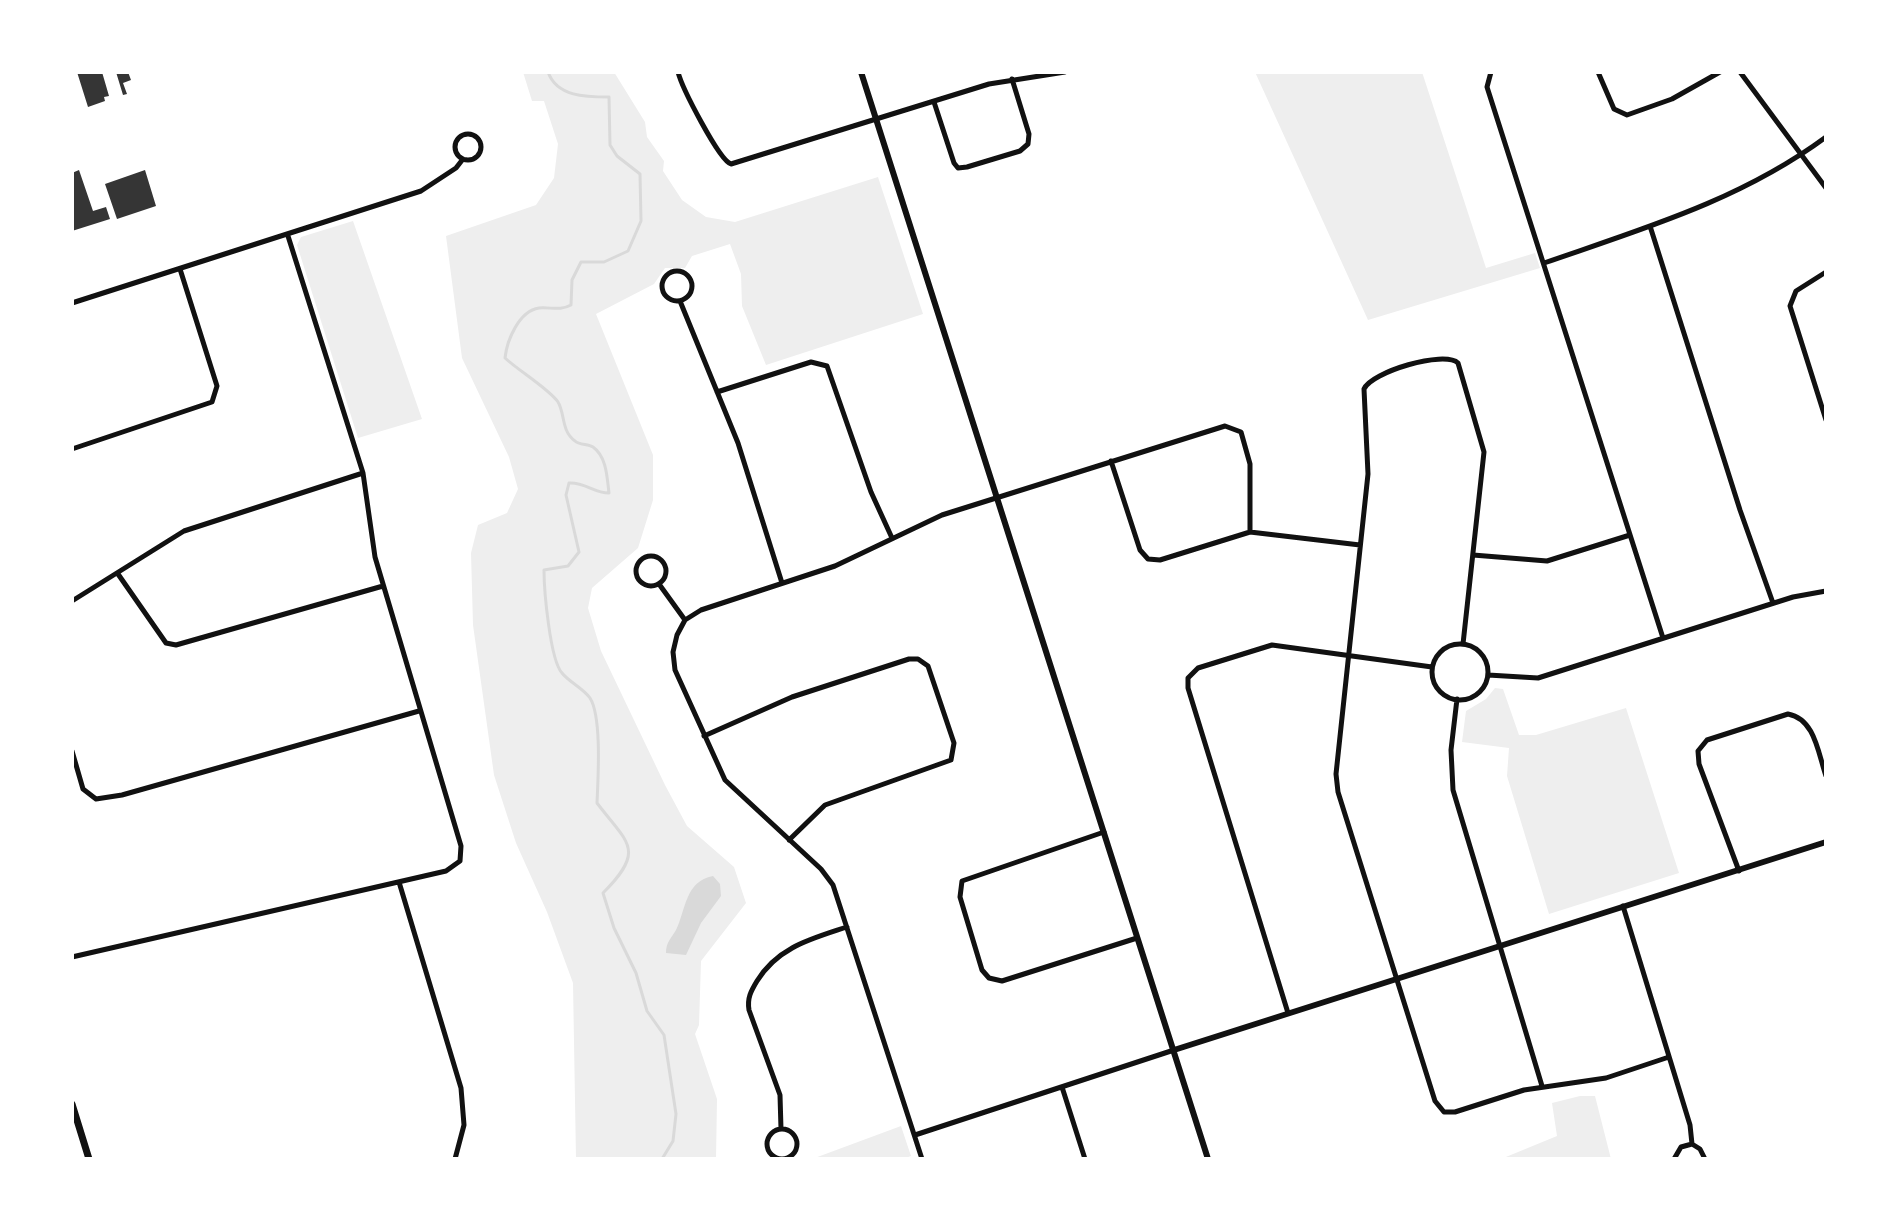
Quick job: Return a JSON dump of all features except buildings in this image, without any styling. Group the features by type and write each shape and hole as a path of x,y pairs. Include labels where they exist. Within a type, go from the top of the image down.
{"main road":[{"path":"72,1104 89,1159"}],"street":[{"path":"678,72 684,94 727,163 1012,79 1065,72"},
{"path":"861,72 1208,1159"},
{"path":"1491,72 1487,87 1663,638"},
{"path":"1598,72 1614,109 1627,115 1672,99 1720,72"},
{"path":"1740,72 1826,188"},
{"path":"934,102 954,163 958,168 967,167 1020,151 1028,144 1029,134 1012,79"},
{"path":"72,303 421,191 456,168 463,159 476,158 481,151 481,141 475,135 465,134 456,142 455,150 463,159"},
{"path":"1544,263 1727,197 1801,155 1826,137"},
{"path":"1650,226 1740,510 1773,603"},
{"path":"72,957 446,871 460,861 461,846 383,586 363,473 288,236"},
{"path":"72,449 212,402 217,386 180,269"},
{"path":"673,272 683,272 692,283 689,296 680,301 667,297 662,290 666,276 673,272"},
{"path":"1826,272 1796,291 1790,306 1826,420"},
{"path":"680,301 738,443 782,583"},
{"path":"1463,644 1484,446 1459,366 1447,356 1375,377 1365,385 1368,460 1336,783 1435,1101 1444,1112 1542,1086 1592,1081 1669,1057"},
{"path":"717,392 811,362 827,366 871,492 892,538"},
{"path":"922,1159 828,877 727,783 704,736 673,663 674,642 685,620 705,608 835,566 942,515 1220,427 1236,427 1242,434 1250,460 1250,532"},
{"path":"1111,461 1140,550 1148,559 1164,559 1250,532 1360,545"},
{"path":"72,601 184,531 363,473"},
{"path":"1473,555 1547,561 1630,535"},
{"path":"653,556 665,565 665,575 659,584 650,586 638,579 636,570 642,558 653,556"},
{"path":"118,574 166,643 176,645 383,586"},
{"path":"659,584 685,620"},
{"path":"1488,675 1533,679 1773,603 1826,591"},
{"path":"1463,644 1484,658 1488,675 1474,696 1457,699 1437,689 1432,667 1440,652 1463,644"},
{"path":"1288,1013 1187,681 1198,668 1266,645 1432,667"},
{"path":"704,736 792,697 909,659 918,659 928,666 954,743 951,760 825,805 789,840"},
{"path":"1457,699 1451,750 1452,781 1542,1086"},
{"path":"72,751 83,789 96,799 122,795 419,711"},
{"path":"1739,871 1699,764 1698,751 1707,740 1788,714 1800,716 1808,723 1826,776"},
{"path":"1104,832 962,881 960,897 982,970 989,978 1002,981 1137,938"},
{"path":"915,1135 1826,842"},
{"path":"399,882 461,1088 464,1125 455,1159"},
{"path":"1623,906 1690,1125 1692,1144"},
{"path":"781,1129 780,1095 749,1010 748,998 762,973 783,951 847,927"},
{"path":"1062,1087 1085,1159"},
{"path":"781,1129 791,1132 797,1140 796,1150 786,1158 776,1157 768,1147 772,1133 781,1129"},
{"path":"1674,1159 1681,1147 1692,1144 1700,1149 1705,1159"}],"shaded area":[{"path":"523,72 614,72 645,122 647,137 664,161 663,171 682,200 706,217 735,222 878,177 923,314 766,365 742,306 741,274 730,244 692,256 685,268 665,268 654,284 596,314 653,455 653,500 638,548 592,588 588,608 601,651 665,785 687,826 734,867 746,903 701,961 699,1025 695,1034 717,1099 716,1159 576,1159 573,983 547,912 516,843 494,775 473,625 471,553 478,525 507,513 518,489 509,457 462,358 446,236 536,205 554,178 558,144 544,101 532,101"},
{"path":"1255,72 1422,72 1486,268 1535,253 1540,268 1368,320"},
{"path":"353,221 422,419 358,438 297,245 301,237"},
{"path":"1495,688 1503,689 1519,735 1536,735 1626,708 1679,873 1549,914 1507,776 1509,748 1462,742 1466,711 1486,699"},
{"path":"713,876 720,884 721,896 701,923 686,955 666,953 692,890 704,879"},
{"path":"1580,1096 1595,1096 1611,1159 1501,1159 1557,1136 1552,1103"},
{"path":"901,1126 911,1156 903,1159 812,1159"}],"waterway":[{"path":"548,72 565,91 582,96 609,97 610,145 617,156 640,174 641,221 628,251 604,262 581,262 572,280 571,305 532,310 520,320 511,335 505,358 554,397 571,437 598,451 607,474 609,493 569,483 566,495 579,552 568,566 544,570 545,593 558,666 587,694 594,707 598,749 597,803 628,846 625,866 603,893 614,928 636,973 647,1011 664,1035 676,1114 673,1141 662,1159"}]}
